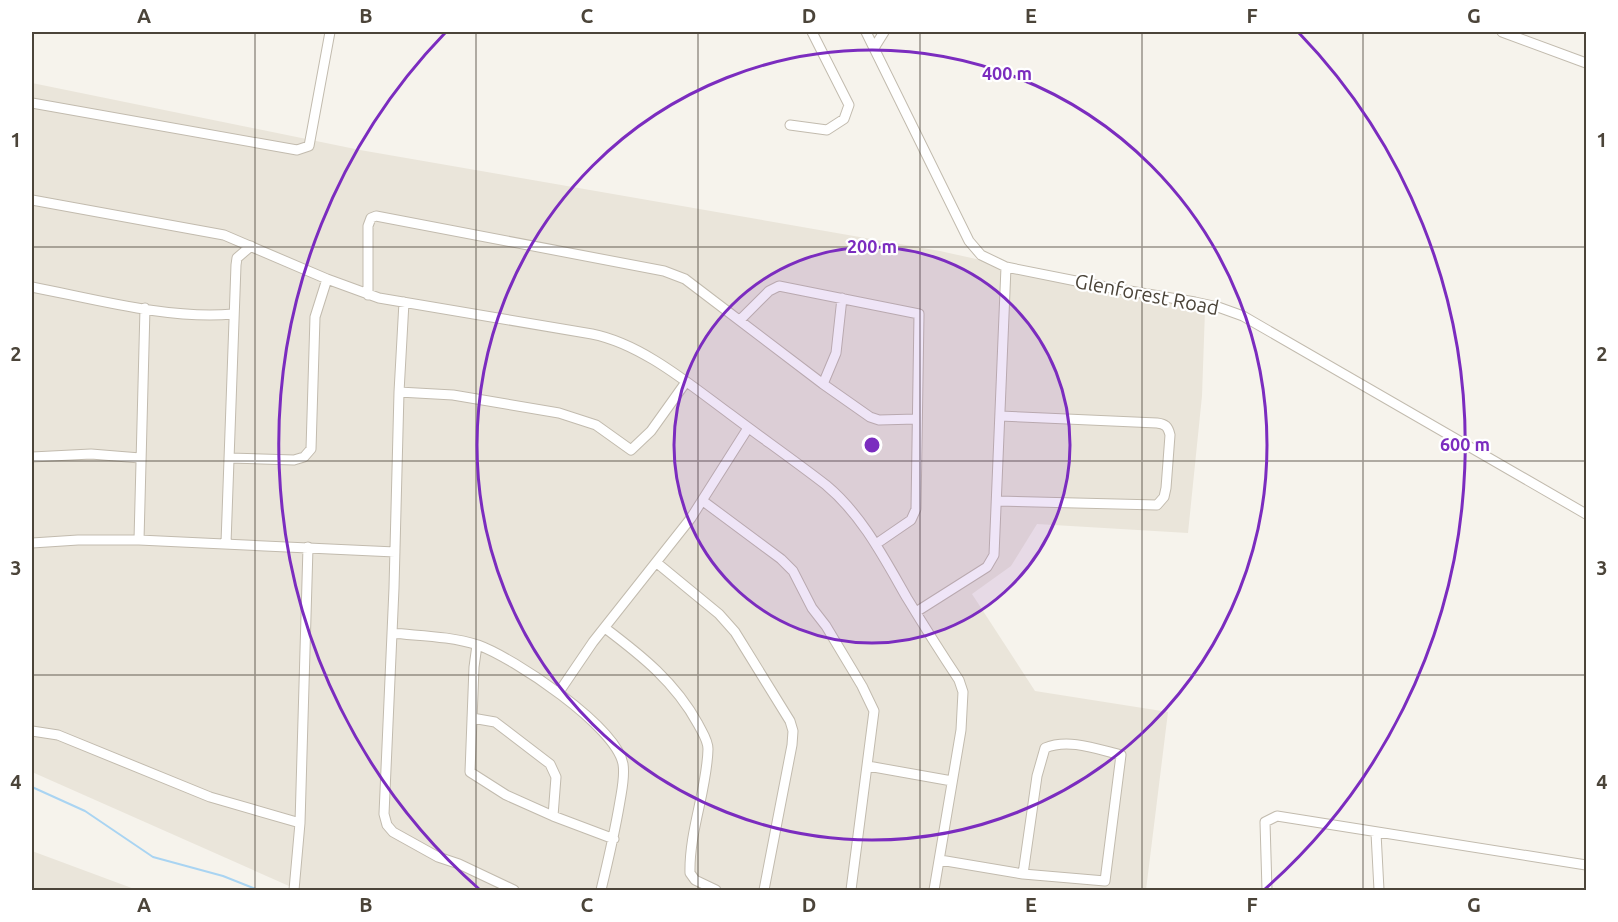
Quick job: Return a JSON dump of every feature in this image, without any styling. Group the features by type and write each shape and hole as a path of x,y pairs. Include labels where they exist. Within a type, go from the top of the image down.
{"street":[{"path":"32,103 297,150 304,149 309,146 330,32"},
{"path":"790,125 828,130 844,119 849,105 812,32"},
{"name":"Glenforest Road","path":"866,32 969,241 987,260 1006,267 1232,311 1281,336 1437,429 1587,514"},
{"path":"874,48 884,32"},
{"path":"1502,32 1587,63"},
{"path":"32,200 210,232 231,238 368,295 606,337 631,347 686,382 837,494 876,544 959,680 963,692 961,730 934,891"},
{"path":"368,295 368,226 371,218 381,216 672,273 685,279 823,384 874,419 916,419"},
{"path":"226,543 233,314 237,258 231,238"},
{"path":"237,258 251,246"},
{"path":"916,612 987,567 995,551 1006,267"},
{"path":"229,458 294,460 304,457 311,449 315,317 327,279"},
{"path":"740,320 775,287 782,286 919,314 915,513 911,520 876,544"},
{"path":"32,287 145,308 207,315 233,314"},
{"path":"823,384 836,353 842,298"},
{"path":"404,302 383,809 387,825 393,832 438,857 478,872 514,891"},
{"path":"139,540 145,308"},
{"path":"399,392 453,395 559,413 596,425 632,450 647,436 686,382"},
{"path":"998,501 1157,505 1164,497 1166,488 1170,435 1169,428 1157,423 1000,416"},
{"path":"559,693 605,628 703,501 748,428"},
{"path":"32,457 91,454 140,458"},
{"path":"703,501 781,559 797,577 812,608 826,626 862,686 874,711 851,891"},
{"path":"32,543 139,540 394,552"},
{"path":"294,891 300,823 308,547"},
{"path":"657,563 728,623 767,682 792,726 792,745 764,891"},
{"path":"605,628 655,667 674,687 706,738 708,749 693,832 690,873 695,880 716,891"},
{"path":"392,633 454,639 477,645 500,655 559,693 607,735 624,765 614,839 602,891"},
{"path":"477,645 470,772 506,795 614,839"},
{"path":"472,718 495,723 550,764 556,777 553,816"},
{"path":"32,731 58,735 210,797 300,823"},
{"path":"940,860 1023,874 1105,881 1121,754 1086,746 1055,744 1045,748 1037,776 1023,874"},
{"path":"868,766 952,781"},
{"path":"1267,891 1265,822 1277,816 1587,865"},
{"path":"1376,833 1379,891"}],"shaded area":[{"path":"32,83 360,150 940,251 1205,310 1202,396 1188,533 1037,524 1011,566 972,594 1035,691 1168,712 1146,890 298,890 32,772"},
{"path":"32,851 137,890 32,890"}],"waterway":[{"path":"32,787 85,811 153,857 223,876 258,890"}]}
